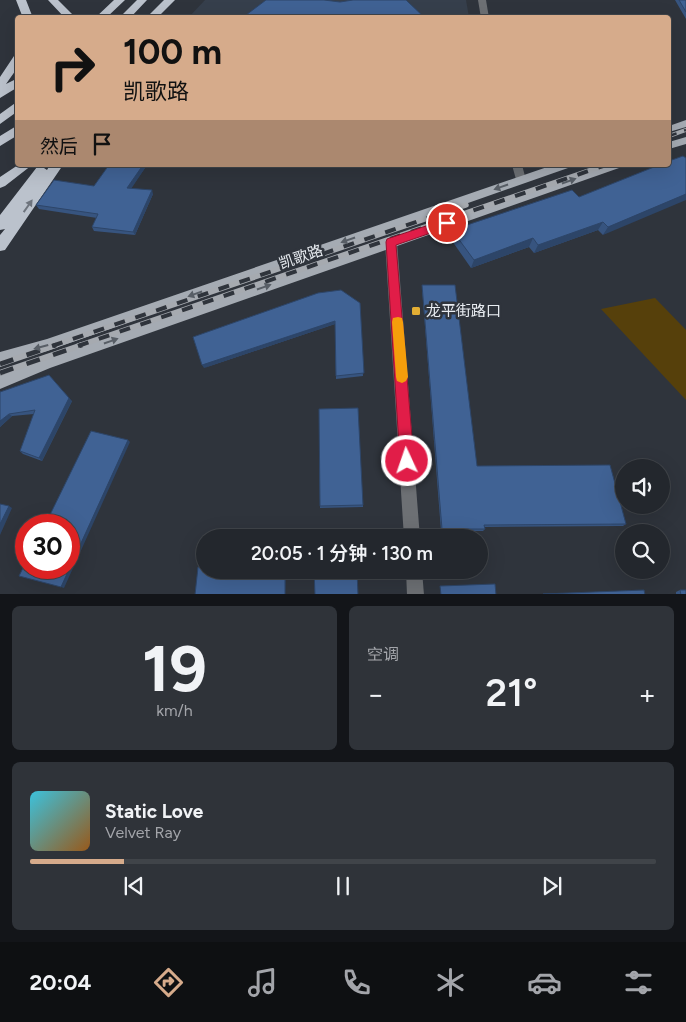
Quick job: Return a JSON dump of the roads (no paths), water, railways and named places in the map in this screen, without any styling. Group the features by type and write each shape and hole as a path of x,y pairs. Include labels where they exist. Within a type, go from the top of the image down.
{"highway":[{"path":"21,0 27,15"},
{"path":"53,0 68,15"},
{"path":"103,15 120,0"},
{"path":"127,15 142,0"},
{"path":"154,15 170,0"},
{"path":"166,15 178,0"},
{"path":"0,85 15,62"},
{"path":"0,94 15,83"},
{"path":"0,120 15,108"},
{"path":"0,142 15,131"},
{"path":"0,183 23,167"},
{"path":"1,224 43,167"},
{"path":"0,246 55,167"}],"main road":[{"path":"671,128 686,123"},
{"path":"671,145 686,140"},
{"name":"凯歌路","path":"0,358 47,345 558,167"},
{"name":"凯歌路","path":"0,383 46,363 608,167"}],"street":[{"path":"482,0 484,15"},
{"path":"518,167 521,180"},
{"path":"391,242 411,529"},
{"path":"415,579 416,594"}],"railway":[{"path":"671,135 686,130"},
{"path":"78,346 600,167"},
{"path":"52,346 466,205"},
{"path":"0,364 56,345"},
{"path":"0,373 82,345"}],"place":[{"name":"龙平街路口","path":"416,311"}]}
